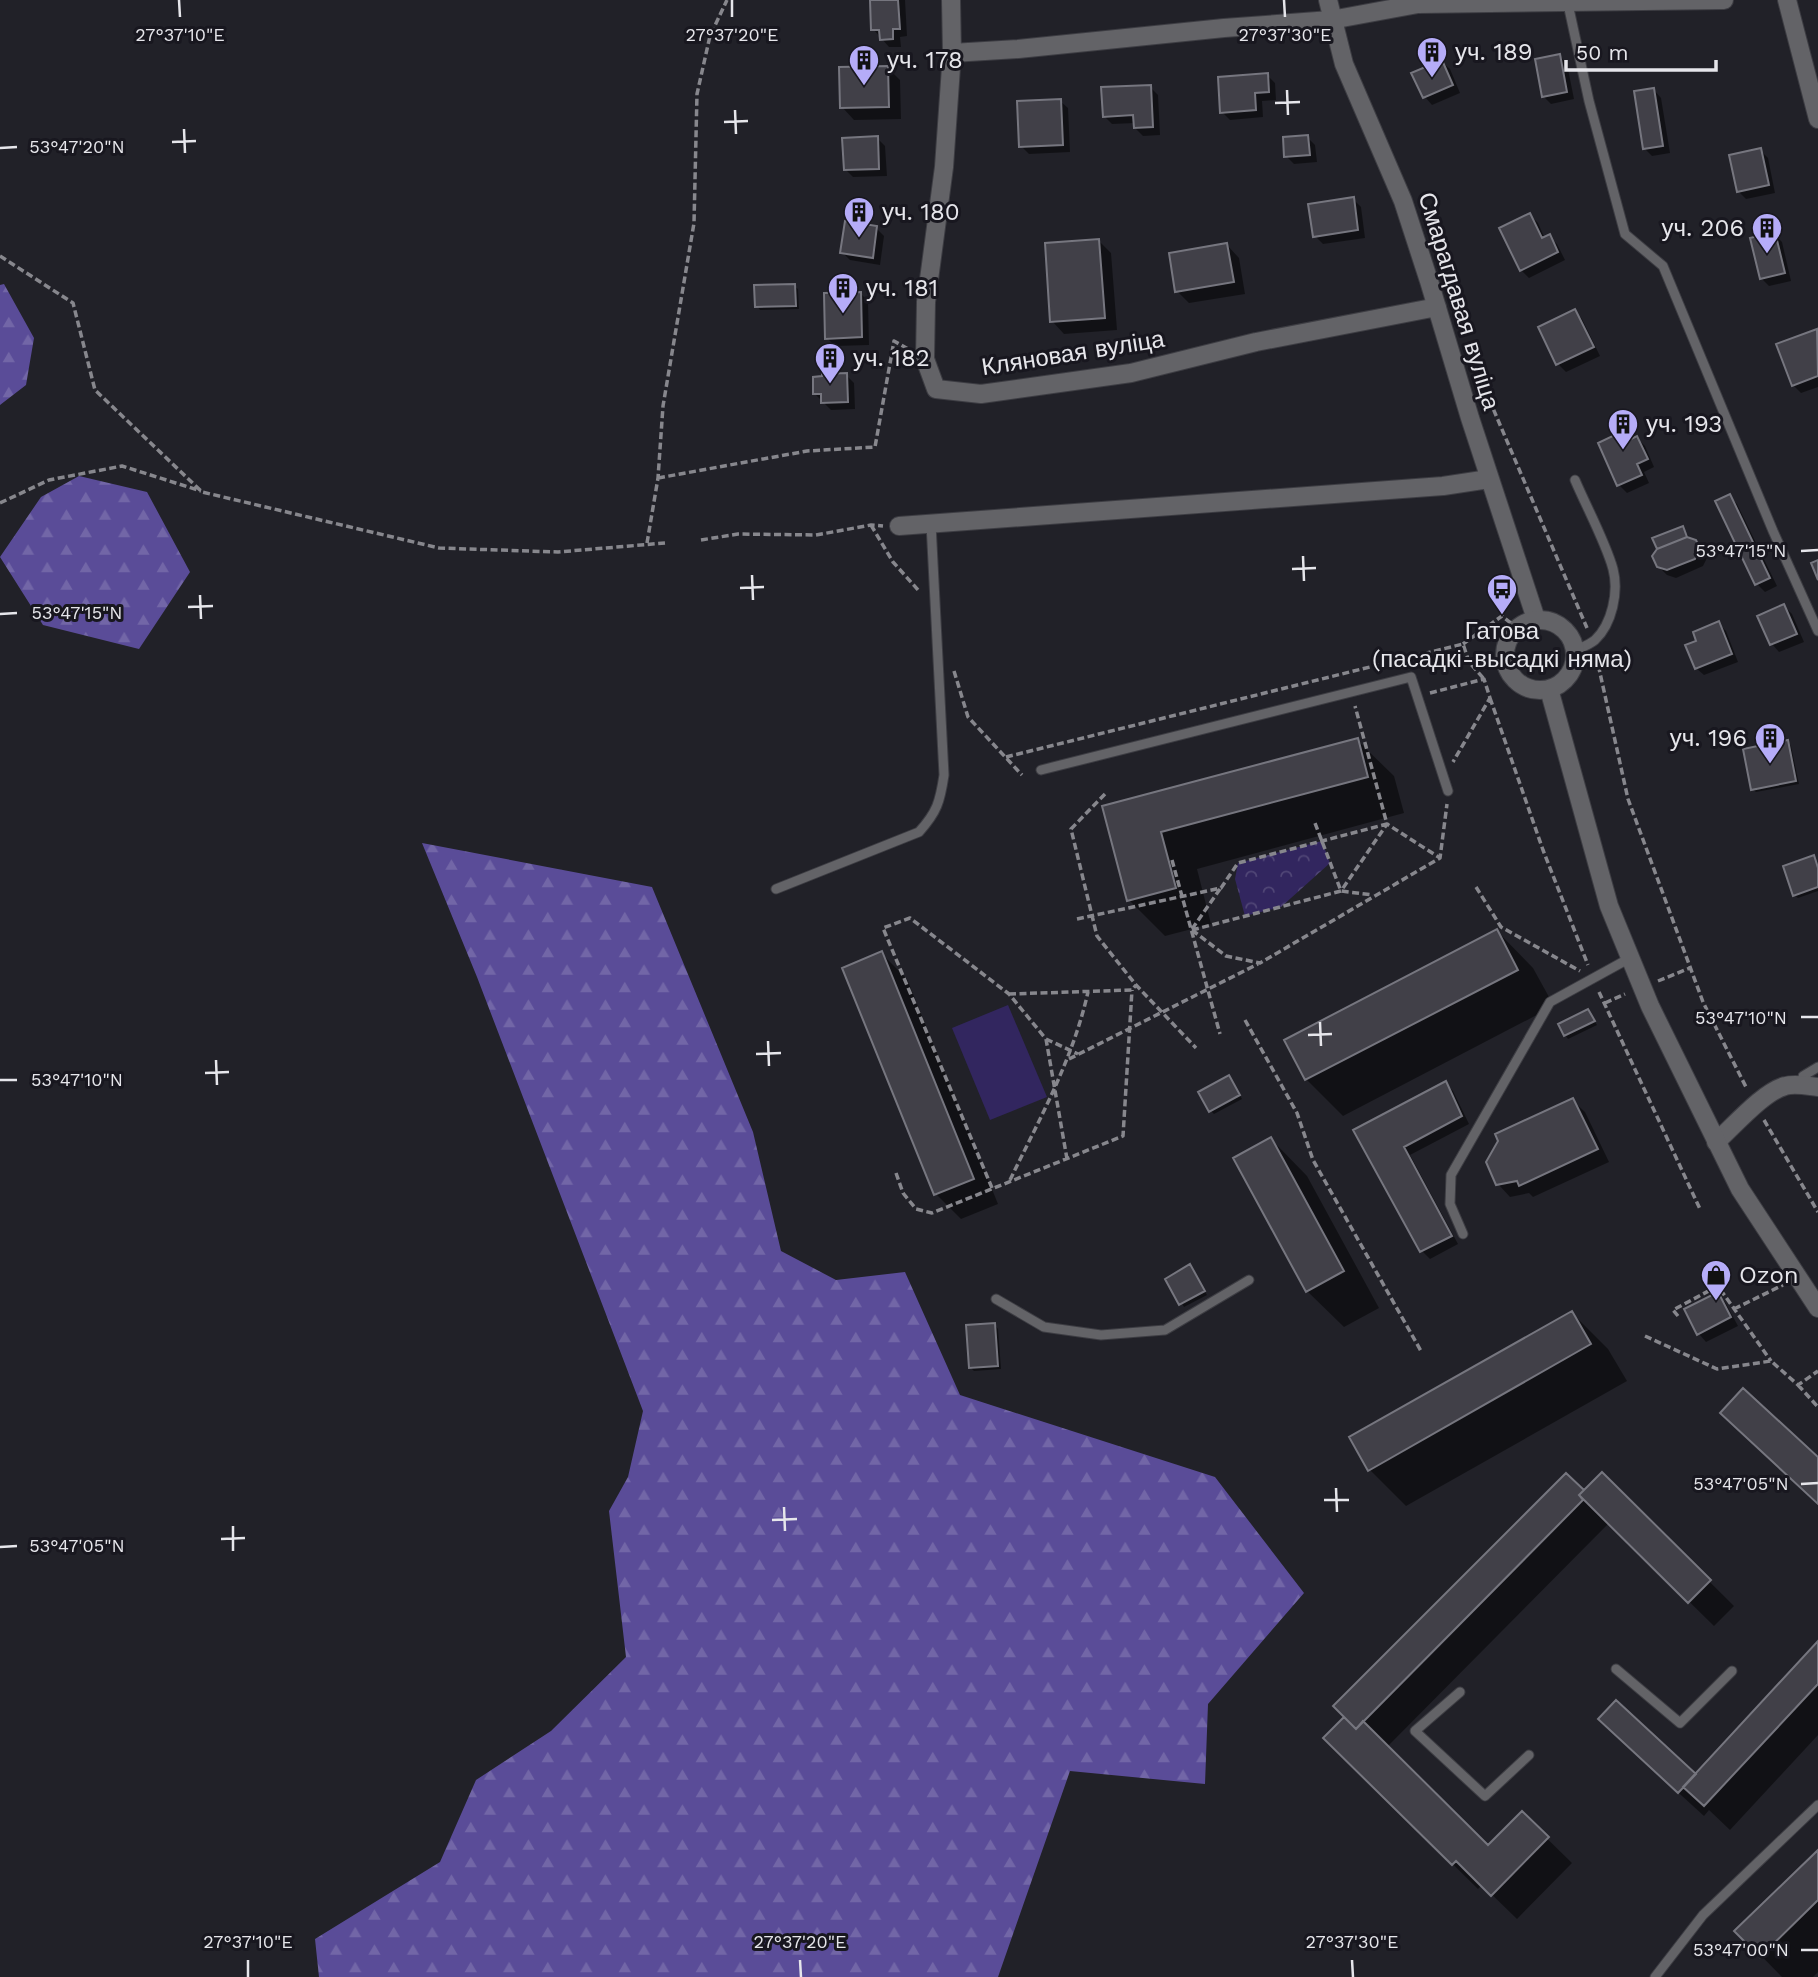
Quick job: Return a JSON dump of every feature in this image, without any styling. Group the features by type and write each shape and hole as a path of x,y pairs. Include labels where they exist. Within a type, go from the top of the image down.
{"street":[{"name":"Кляновая вуліца","path":"951,0 952,53 939,223 926,302 925,359 936,389 981,394 1131,373 1256,342 1437,307"},
{"name":"Смарагдавая вуліца","path":"1328,0 1344,64 1403,201 1489,479 1536,619"},
{"path":"952,53 1018,50 1224,28 1331,20 1418,4 1724,0"},
{"path":"1787,0 1818,119"},
{"path":"899,526 1443,486 1489,479"},
{"path":"1536,619 1558,624 1584,646 1570,675 1549,690 1534,690 1519,684 1508,672 1504,656 1507,641 1517,628 1536,619"},
{"path":"1549,690 1609,906 1650,1006 1740,1189 1818,1308"},
{"path":"1716,1142 1770,1093 1785,1086 1810,1086"}],"lane":[{"path":"1568,4 1589,101 1625,234 1663,266 1773,531 1818,631"},
{"path":"1575,480 1613,570 1613,606 1604,627 1584,646"},
{"path":"776,889 919,832 940,802 944,775 931,524"},
{"path":"1041,770 1411,677 1448,791"},
{"path":"1463,1234 1450,1204 1451,1175 1550,1002 1630,958"},
{"path":"1810,1086 1803,1076 1818,1067"},
{"path":"996,1299 1044,1327 1101,1335 1165,1330 1249,1280"},
{"path":"1616,1669 1680,1723 1732,1671"},
{"path":"1460,1692 1415,1731 1485,1796 1529,1755"},
{"path":"1655,1977 1703,1915 1818,1805"}],"path":[{"path":"647,543 658,478 663,406 694,223 697,94 710,36 727,0"},
{"path":"0,256 73,303 95,390 202,492"},
{"path":"658,478 807,451 875,447 894,341 925,359"},
{"path":"1473,362 1584,646 1599,664 1628,799 1703,1002 1756,1106 1818,1212"},
{"path":"0,503 49,480 122,466 202,492 439,548 558,552 665,543"},
{"path":"701,540 738,534 816,535 871,525 899,526"},
{"path":"1006,757 1463,644 1502,616 1517,628"},
{"path":"1463,644 1469,662 1484,679 1543,850 1592,978 1670,1139 1700,1209"},
{"path":"1417,696 1484,679"},
{"path":"1351,692 1387,824 1440,858"},
{"path":"1440,858 1452,763 1490,698"},
{"path":"1105,794 1071,829 1097,936 1136,985 1196,1048"},
{"path":"1315,822 1341,891"},
{"path":"1192,930 1238,863 1387,824"},
{"path":"1341,891 1387,824"},
{"path":"1069,1059 1260,963 1440,858"},
{"path":"1172,860 1220,1034"},
{"path":"1476,887 1501,927 1592,978"},
{"path":"1077,919 1221,888"},
{"path":"1192,930 1341,891 1375,896"},
{"path":"992,1188 883,928 910,918 1009,994 1046,1040 1078,1054"},
{"path":"1192,930 1226,956 1260,963"},
{"path":"896,1173 903,1193 916,1209 932,1213 1123,1136 1132,990 1136,985"},
{"path":"1009,994 1132,990"},
{"path":"1009,1182 1069,1059 1088,992"},
{"path":"1245,1020 1297,1113 1312,1160 1421,1351"},
{"path":"1046,1040 1067,1159"},
{"path":"1734,1309 1797,1278"},
{"path":"1678,1316 1673,1310 1718,1286 1771,1361 1818,1407"},
{"path":"1645,1336 1717,1369 1771,1361"},
{"path":"1798,1385 1818,1371"}],"green space":[{"path":"4,284 34,338 26,385 0,405 0,285"},
{"path":"79,476 147,492 190,572 139,649 43,625 0,557 41,497"},
{"path":"1322,841 1330,863 1281,907 1245,916 1235,879 1238,863"},
{"path":"422,843 652,887 753,1132 781,1251 836,1280 905,1272 960,1395 1215,1477 1304,1593 1208,1704 1205,1784 1070,1771 998,1977 319,1977 315,1939 440,1862 476,1780 551,1731 626,1657 609,1511 628,1477 643,1411 477,977"},
{"path":"1008,1005 1047,1097 990,1120 952,1028"}],"building":[{"path":"870,0 898,0 900,29 893,29 893,39 880,40 879,30 871,30"},
{"path":"1560,54 1567,92 1542,97 1535,59"},
{"name":"уч. 189","path":"1442,60 1453,85 1423,98 1411,73"},
{"name":"уч. 178","path":"888,66 889,107 840,108 839,67"},
{"path":"1268,73 1269,92 1255,93 1256,110 1220,113 1218,77"},
{"path":"1151,85 1153,127 1134,128 1133,115 1103,117 1101,87"},
{"path":"1654,88 1663,146 1643,149 1634,91"},
{"path":"1061,99 1063,145 1019,147 1017,101"},
{"path":"1308,135 1310,155 1284,157 1283,137"},
{"path":"878,136 879,169 844,170 842,138"},
{"path":"1761,148 1769,185 1737,192 1729,155"},
{"path":"1354,197 1358,230 1313,237 1308,204"},
{"path":"1530,213 1542,238 1550,234 1558,252 1520,271 1499,228"},
{"name":"уч. 180","path":"845,221 877,226 873,258 840,253"},
{"name":"уч. 206","path":"1775,232 1785,273 1760,279 1750,238"},
{"path":"1099,239 1105,318 1050,322 1045,243"},
{"path":"1227,243 1234,282 1175,292 1169,253"},
{"path":"795,284 796,306 755,307 754,285"},
{"name":"уч. 181","path":"861,292 862,337 825,339 824,293"},
{"path":"1575,309 1594,347 1556,365 1538,327"},
{"path":"1817,329 1818,376 1792,386 1776,344"},
{"name":"уч. 182","path":"847,373 848,402 821,403 821,394 813,394 813,377"},
{"name":"уч. 193","path":"1623,431 1627,441 1637,436 1648,459 1637,464 1642,475 1617,486 1598,443"},
{"path":"1730,494 1770,578 1755,585 1715,501"},
{"path":"1683,526 1687,537 1657,549 1652,538"},
{"path":"1687,537 1696,540 1700,549 1695,559 1667,570 1657,567 1652,556 1657,549"},
{"path":"1818,560 1818,580 1811,563"},
{"path":"1784,604 1797,634 1770,645 1757,616"},
{"path":"1719,621 1732,654 1695,669 1685,645 1696,641 1693,632"},
{"path":"1358,738 1368,777 1161,832 1176,888 1127,901 1102,806"},
{"name":"уч. 196","path":"1788,740 1796,781 1751,790 1743,749"},
{"path":"1814,855 1818,868 1818,887 1793,896 1783,866"},
{"path":"1497,929 1518,970 1305,1080 1284,1040"},
{"path":"882,951 974,1179 934,1195 842,968"},
{"path":"1588,1009 1595,1021 1564,1036 1558,1024"},
{"path":"1229,1075 1240,1095 1209,1112 1198,1092"},
{"path":"1446,1081 1462,1116 1404,1147 1452,1236 1420,1252 1353,1130"},
{"path":"1573,1098 1598,1149 1519,1186 1517,1181 1496,1185 1486,1162 1498,1141 1495,1134"},
{"path":"1271,1137 1344,1271 1306,1292 1233,1158"},
{"path":"1190,1264 1205,1291 1179,1305 1165,1279"},
{"path":"1718,1292 1731,1317 1697,1335 1684,1309"},
{"path":"1572,1311 1591,1344 1368,1471 1349,1437"},
{"path":"995,1323 998,1366 969,1368 966,1325"},
{"path":"1743,1388 1818,1457 1818,1504 1720,1413"},
{"path":"1602,1472 1711,1580 1688,1603 1579,1495"},
{"path":"1566,1473 1584,1490 1579,1495 1583,1500 1356,1729 1333,1706"},
{"path":"1818,1641 1818,1684 1704,1806 1683,1787"},
{"path":"1616,1700 1696,1774 1678,1793 1598,1719"},
{"path":"1344,1717 1356,1729 1363,1721 1488,1845 1522,1811 1549,1837 1491,1896 1456,1861 1452,1865 1323,1738"},
{"path":"1818,1850 1818,1900 1760,1957 1734,1931"}],"place":[{"name":"уч. 189","path":"1432,79"},
{"name":"уч. 178","path":"864,87"},
{"name":"уч. 180","path":"859,239"},
{"name":"уч. 206","path":"1767,255"},
{"name":"уч. 181","path":"843,315"},
{"name":"уч. 182","path":"830,385"},
{"name":"уч. 193","path":"1623,451"},
{"name":"Гатова (пасадкі-высадкі няма)","path":"1502,616"},
{"name":"уч. 196","path":"1770,765"},
{"name":"Ozon","path":"1716,1302"}]}
